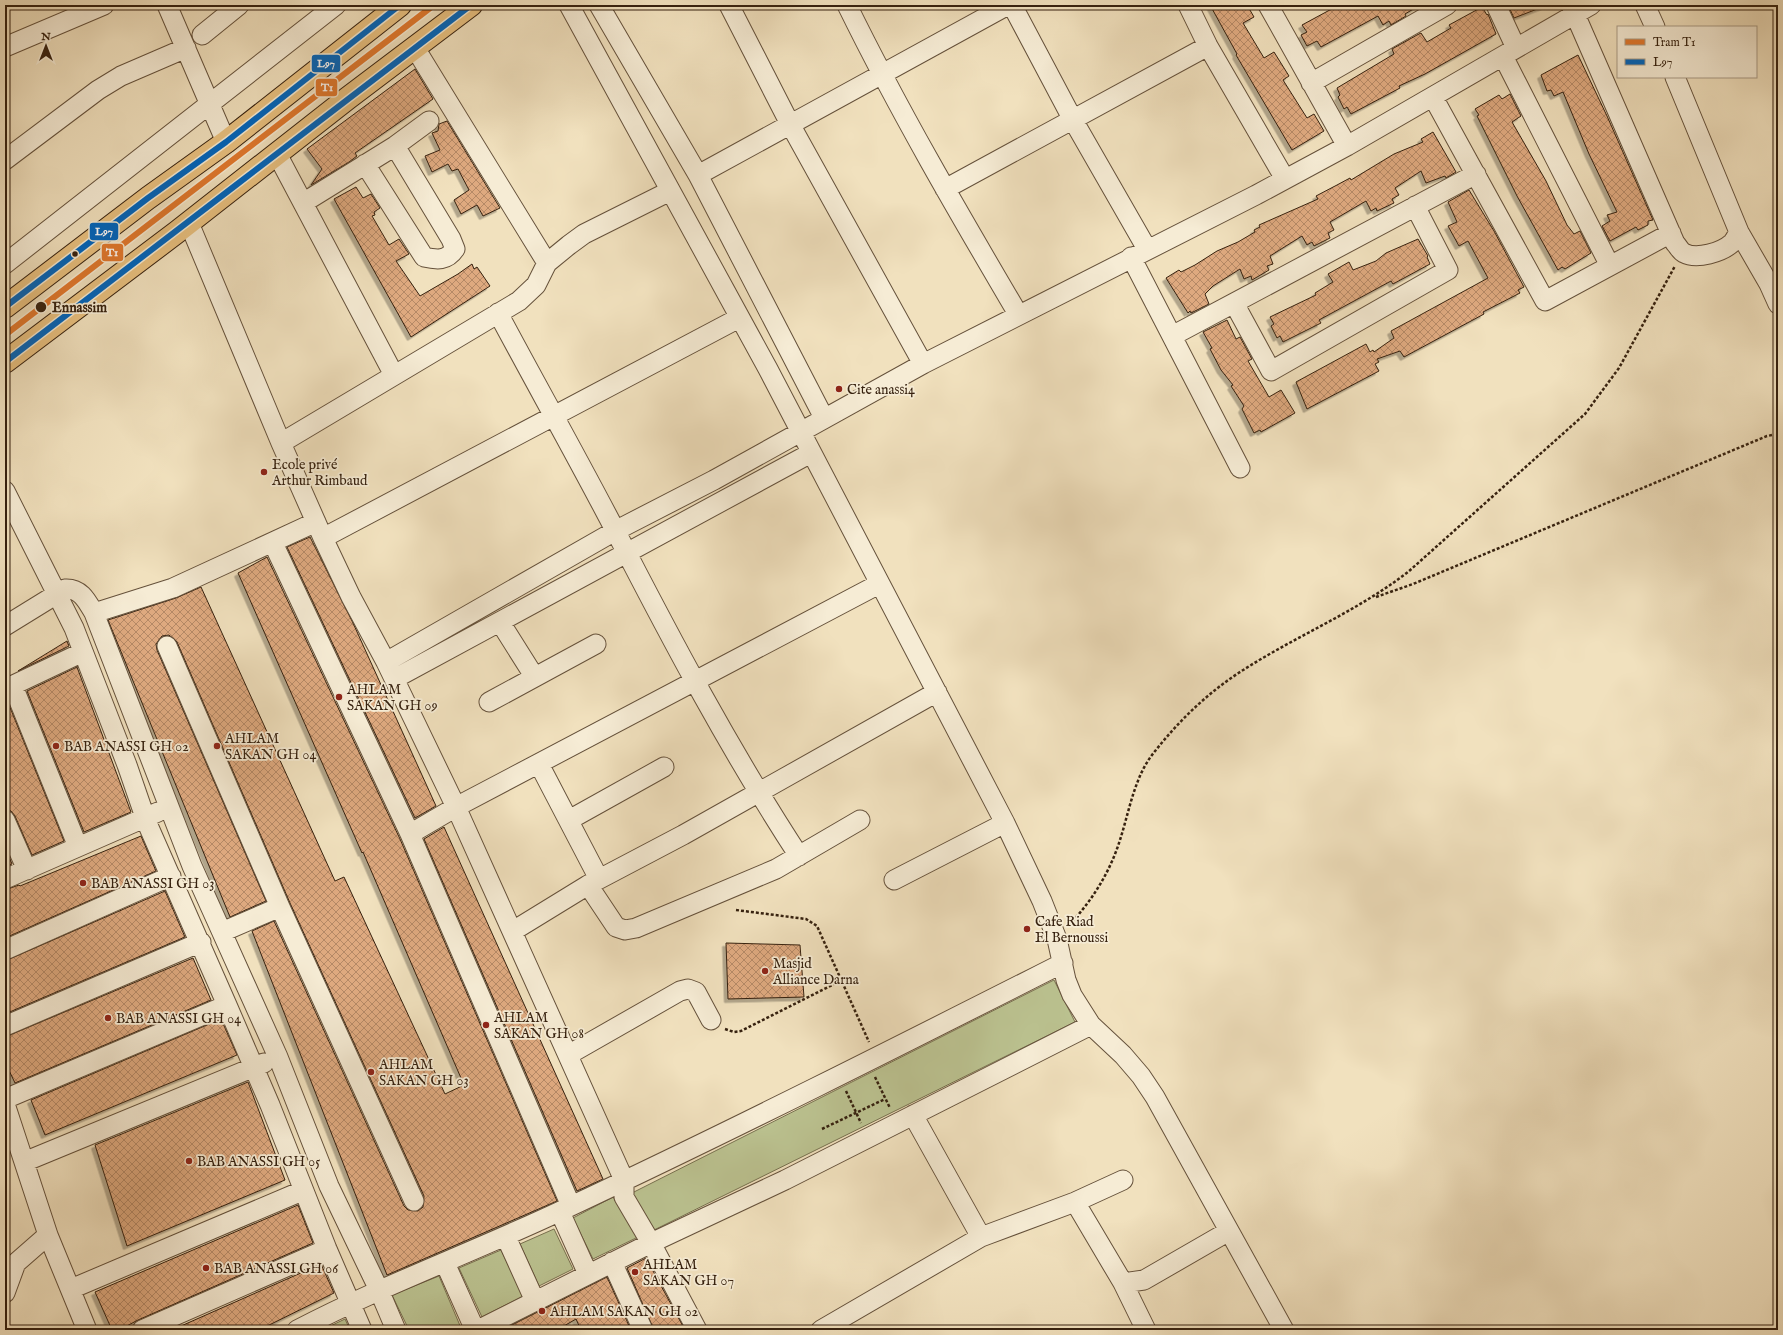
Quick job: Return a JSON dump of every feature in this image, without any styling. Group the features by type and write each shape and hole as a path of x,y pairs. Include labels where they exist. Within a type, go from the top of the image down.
{"main road":[{"path":"5,307 148,198 226,142 400,5"},
{"path":"5,362 189,223 471,5"}],"street":[{"path":"5,47 104,5"},
{"path":"168,5 226,142"},
{"path":"202,35 239,5"},
{"path":"5,264 336,5"},
{"path":"569,5 800,431 1005,823 1042,901 1057,939 1066,980 1072,995 1091,1025 1123,1055 1142,1076 1284,1330"},
{"path":"599,5 698,175 824,418"},
{"path":"729,5 790,124 923,364"},
{"path":"847,5 881,75 944,189 1018,314"},
{"path":"698,175 1008,5"},
{"path":"1012,5 1073,120 1139,253 1172,336 1240,468"},
{"path":"1188,5 1208,46 1285,179"},
{"path":"1268,5 1347,146"},
{"path":"1311,83 1447,5"},
{"path":"1496,5 1510,52 1610,266"},
{"path":"1646,5 1654,26"},
{"path":"386,662 615,531 714,480 923,364 1347,146 1510,52 1579,8 1675,243 1683,252 1694,256 1710,253 1726,247 1733,241 1739,232"},
{"path":"944,189 1208,46"},
{"path":"5,160 98,90 121,76 186,48"},
{"path":"415,48 547,263"},
{"path":"1675,78 1739,232 1769,284 1778,304"},
{"path":"1434,97 1545,301 1671,233"},
{"path":"303,203 395,146 429,121"},
{"path":"365,164 424,257 437,260 450,256 455,249 451,239 395,146"},
{"path":"277,154 394,375"},
{"path":"1172,336 1476,174"},
{"path":"281,442 519,301 536,285 547,263 584,234 670,190"},
{"path":"1234,303 1271,371 1448,270 1415,206"},
{"path":"189,223 281,442 320,530 351,597 386,662 456,807 513,931 624,1180 624,1197 651,1242 697,1330"},
{"path":"498,313 615,531 657,613 758,792 799,856"},
{"path":"94,613 173,588 273,543 320,530 554,416 739,318"},
{"path":"394,679 811,453"},
{"path":"5,491 56,593 83,652 145,817 201,942 253,1068 270,1105 302,1191 362,1330"},
{"path":"273,543 410,834 565,1209 588,1274"},
{"path":"410,834 456,807 879,584"},
{"path":"5,626 56,593 65,589 74,588 86,598 94,613 192,866 278,1057 329,1186 380,1290 396,1330"},
{"path":"500,622 534,676"},
{"path":"489,702 534,676 596,644"},
{"path":"167,646 280,906 414,1201"},
{"path":"78,847 9,688 83,652"},
{"path":"513,931 594,882 937,692"},
{"path":"539,764 569,820 594,882 616,927 625,930 636,928 776,869 860,820"},
{"path":"569,820 664,767"},
{"path":"5,879 170,807"},
{"path":"5,820 27,870"},
{"path":"894,880 1005,823"},
{"path":"5,950 171,876"},
{"path":"222,932 280,906"},
{"path":"5,1026 201,942"},
{"path":"297,1330 350,1303 506,1237 624,1180 875,1067 1063,963"},
{"path":"568,1055 680,991 688,989 696,992 711,1020"},
{"path":"5,1098 227,1005"},
{"path":"446,1263 476,1330 651,1242 785,1180 1091,1025"},
{"path":"24,1162 278,1057"},
{"path":"5,1104 48,1235 87,1330"},
{"path":"913,1115 981,1237"},
{"path":"821,1330 981,1237 1075,1202 1123,1180"},
{"path":"71,1289 302,1191"},
{"path":"1075,1202 1123,1283 1146,1330"},
{"path":"1123,1283 1144,1280 1229,1231"},
{"path":"5,1293 10,1266 48,1235"},
{"path":"506,1237 535,1301"},
{"path":"142,1330 327,1250"},
{"path":"612,1262 643,1330"}],"path":[{"path":"1057,939 1077,917 1095,893 1110,867 1138,782 1150,758 1169,734 1212,692 1236,674 1373,598 1408,572 1585,414 1619,368 1683,252"},
{"path":"1373,598 1414,584 1767,436 1778,434"},
{"path":"736,910 812,921 820,931 842,980 875,1067 885,1099 892,1114"},
{"path":"711,1020 727,1030 741,1031 842,980"},
{"path":"845,1089 864,1128"},
{"path":"822,1129 885,1099"}],"green space":[{"path":"1054,980 1075,1022 654,1230 632,1193"},
{"path":"613,1197 638,1237 593,1259 573,1218"},
{"path":"554,1229 573,1269 539,1286 520,1244"},
{"path":"501,1250 523,1296 482,1317 459,1268"},
{"path":"439,1276 461,1328 456,1330 409,1330 392,1295"},
{"path":"345,1319 350,1330 322,1330"}],"building":[{"path":"1210,5 1247,5 1254,17 1243,23 1264,58 1274,52 1289,76 1283,80 1307,118 1314,114 1324,131 1292,150 1236,55 1237,54"},
{"path":"1339,5 1420,5 1391,25 1389,21 1383,25 1378,16 1321,47 1317,41 1307,46 1301,35 1307,32 1302,25"},
{"path":"1508,5 1544,5 1545,6 1514,18"},
{"path":"1482,7 1487,15 1488,14 1496,34 1425,74 1399,86 1400,88 1351,114 1347,107 1344,109 1338,97 1340,95 1337,88 1394,54 1392,49 1417,35 1421,33 1427,42 1451,28 1449,25"},
{"path":"1578,55 1653,220 1648,221 1648,225 1638,230 1636,227 1610,241 1602,226 1610,221 1607,215 1617,212 1589,154 1563,92 1554,96 1551,90 1547,91 1541,75"},
{"path":"415,69 433,99 355,153 357,156 349,162 311,185 322,169 307,149"},
{"path":"1510,94 1521,116 1512,122 1546,181 1567,225 1574,234 1580,231 1591,253 1565,269 1562,267 1558,270 1517,196 1477,116 1479,115 1475,109 1499,95 1502,99"},
{"path":"447,121 500,208 483,216 477,205 461,214 454,200 469,190 458,169 452,171 448,164 432,172 425,156 440,150 432,133 438,131 439,124"},
{"path":"1433,132 1456,172 1446,178 1445,176 1426,183 1421,171 1395,188 1399,195 1392,199 1394,203 1377,211 1376,208 1371,211 1366,201 1330,222 1334,230 1328,233 1330,238 1314,246 1312,242 1307,245 1302,236 1270,256 1273,264 1267,266 1269,270 1252,280 1251,276 1244,279 1240,269 1213,286 1205,294 1209,304 1188,313 1166,278 1179,270 1181,272 1195,265 1217,251 1238,242 1255,232 1254,230 1260,227 1259,225 1318,199 1316,196 1350,178 1351,180 1394,154 1423,142 1421,139"},
{"path":"356,187 363,198 371,194 380,208 374,212 375,215 372,216 389,245 399,239 409,254 396,261 420,296 472,264 474,269 477,267 490,286 411,337 334,199"},
{"path":"1469,190 1494,231 1524,287 1518,290 1520,293 1483,312 1484,314 1404,357 1400,351 1377,359 1379,362 1375,364 1379,371 1307,409 1296,382 1366,344 1370,352 1373,350 1374,352 1394,338 1391,331 1488,278 1468,241 1459,246 1448,226 1457,222 1448,202"},
{"path":"1418,239 1428,256 1427,257 1430,264 1393,284 1391,281 1319,320 1321,323 1283,342 1280,336 1277,338 1271,326 1274,324 1270,317 1316,295 1315,293 1333,282 1328,274 1349,262 1353,270 1376,261 1386,253"},
{"path":"1227,320 1236,339 1240,337 1252,359 1248,361 1269,397 1281,390 1295,413 1261,432 1260,430 1254,433 1242,409 1244,406 1231,386 1233,385 1221,370 1210,349 1212,348 1203,332"},
{"path":"310,537 353,623 436,806 415,818 287,547"},
{"path":"267,557 400,839 557,1201 387,1275 252,931 274,921 404,1206 408,1210 418,1211 423,1207 424,1196 290,903 177,642 169,635 162,636 156,644 157,650 266,901 230,917 108,620 176,598 201,587 335,881 344,877 445,1094 464,1085 363,852 362,853 238,573"},
{"path":"67,641 69,646 18,671"},
{"path":"77,667 131,812 84,832 27,691"},
{"path":"5,700 7,700 64,841 32,855 15,816 11,811 5,809"},
{"path":"444,827 603,1179 577,1191 424,839"},
{"name":"BAB ANASSI GH 03","path":"141,836 156,871 5,938 5,890 19,885 20,886"},
{"path":"5,847 12,864 5,867"},
{"path":"165,891 185,937 5,1014 5,961"},
{"name":"Masjid Alliance Darna","path":"726,943 800,945 804,997 728,999"},
{"name":"BAB ANASSI GH 04","path":"193,958 211,1000 15,1083 5,1062 5,1037"},
{"path":"221,1019 237,1055 45,1135 31,1100"},
{"name":"BAB ANASSI GH 05","path":"248,1082 285,1180 127,1246 95,1145"},
{"name":"BAB ANASSI GH 06","path":"298,1205 313,1243 138,1320 119,1330 112,1330 95,1292"},
{"path":"646,1258 685,1330 654,1330 627,1268"},
{"path":"321,1264 334,1293 259,1330 172,1330"},
{"path":"607,1277 631,1330 581,1330 576,1319 557,1330 502,1330"}],"tram line":[{"name":"T1","path":"5,335 434,5"}],"transit line":[{"name":"L97","path":"5,307 148,198 226,142 400,5"},
{"name":"L97","path":"5,362 471,5"}],"place":[{"name":"Ennassim","path":"41,307"},
{"name":"Cite anassi4","path":"839,389"},
{"name":"Ecole privé Arthur Rimbaud","path":"264,472"},
{"name":"AHLAM SAKAN GH 09","path":"339,697"},
{"name":"BAB ANASSI GH 02","path":"56,746"},
{"name":"AHLAM SAKAN GH 04","path":"217,746"},
{"name":"BAB ANASSI GH 03","path":"83,883"},
{"name":"Cafe Riad El Bernoussi","path":"1027,929"},
{"name":"Masjid Alliance Darna","path":"765,971"},
{"name":"BAB ANASSI GH 04","path":"108,1018"},
{"name":"AHLAM SAKAN GH 08","path":"486,1025"},
{"name":"AHLAM SAKAN GH 03","path":"371,1072"},
{"name":"BAB ANASSI GH 05","path":"189,1161"},
{"name":"BAB ANASSI GH 06","path":"206,1268"},
{"name":"AHLAM SAKAN GH 07","path":"635,1272"},
{"name":"AHLAM SAKAN GH 02","path":"542,1311"}]}
